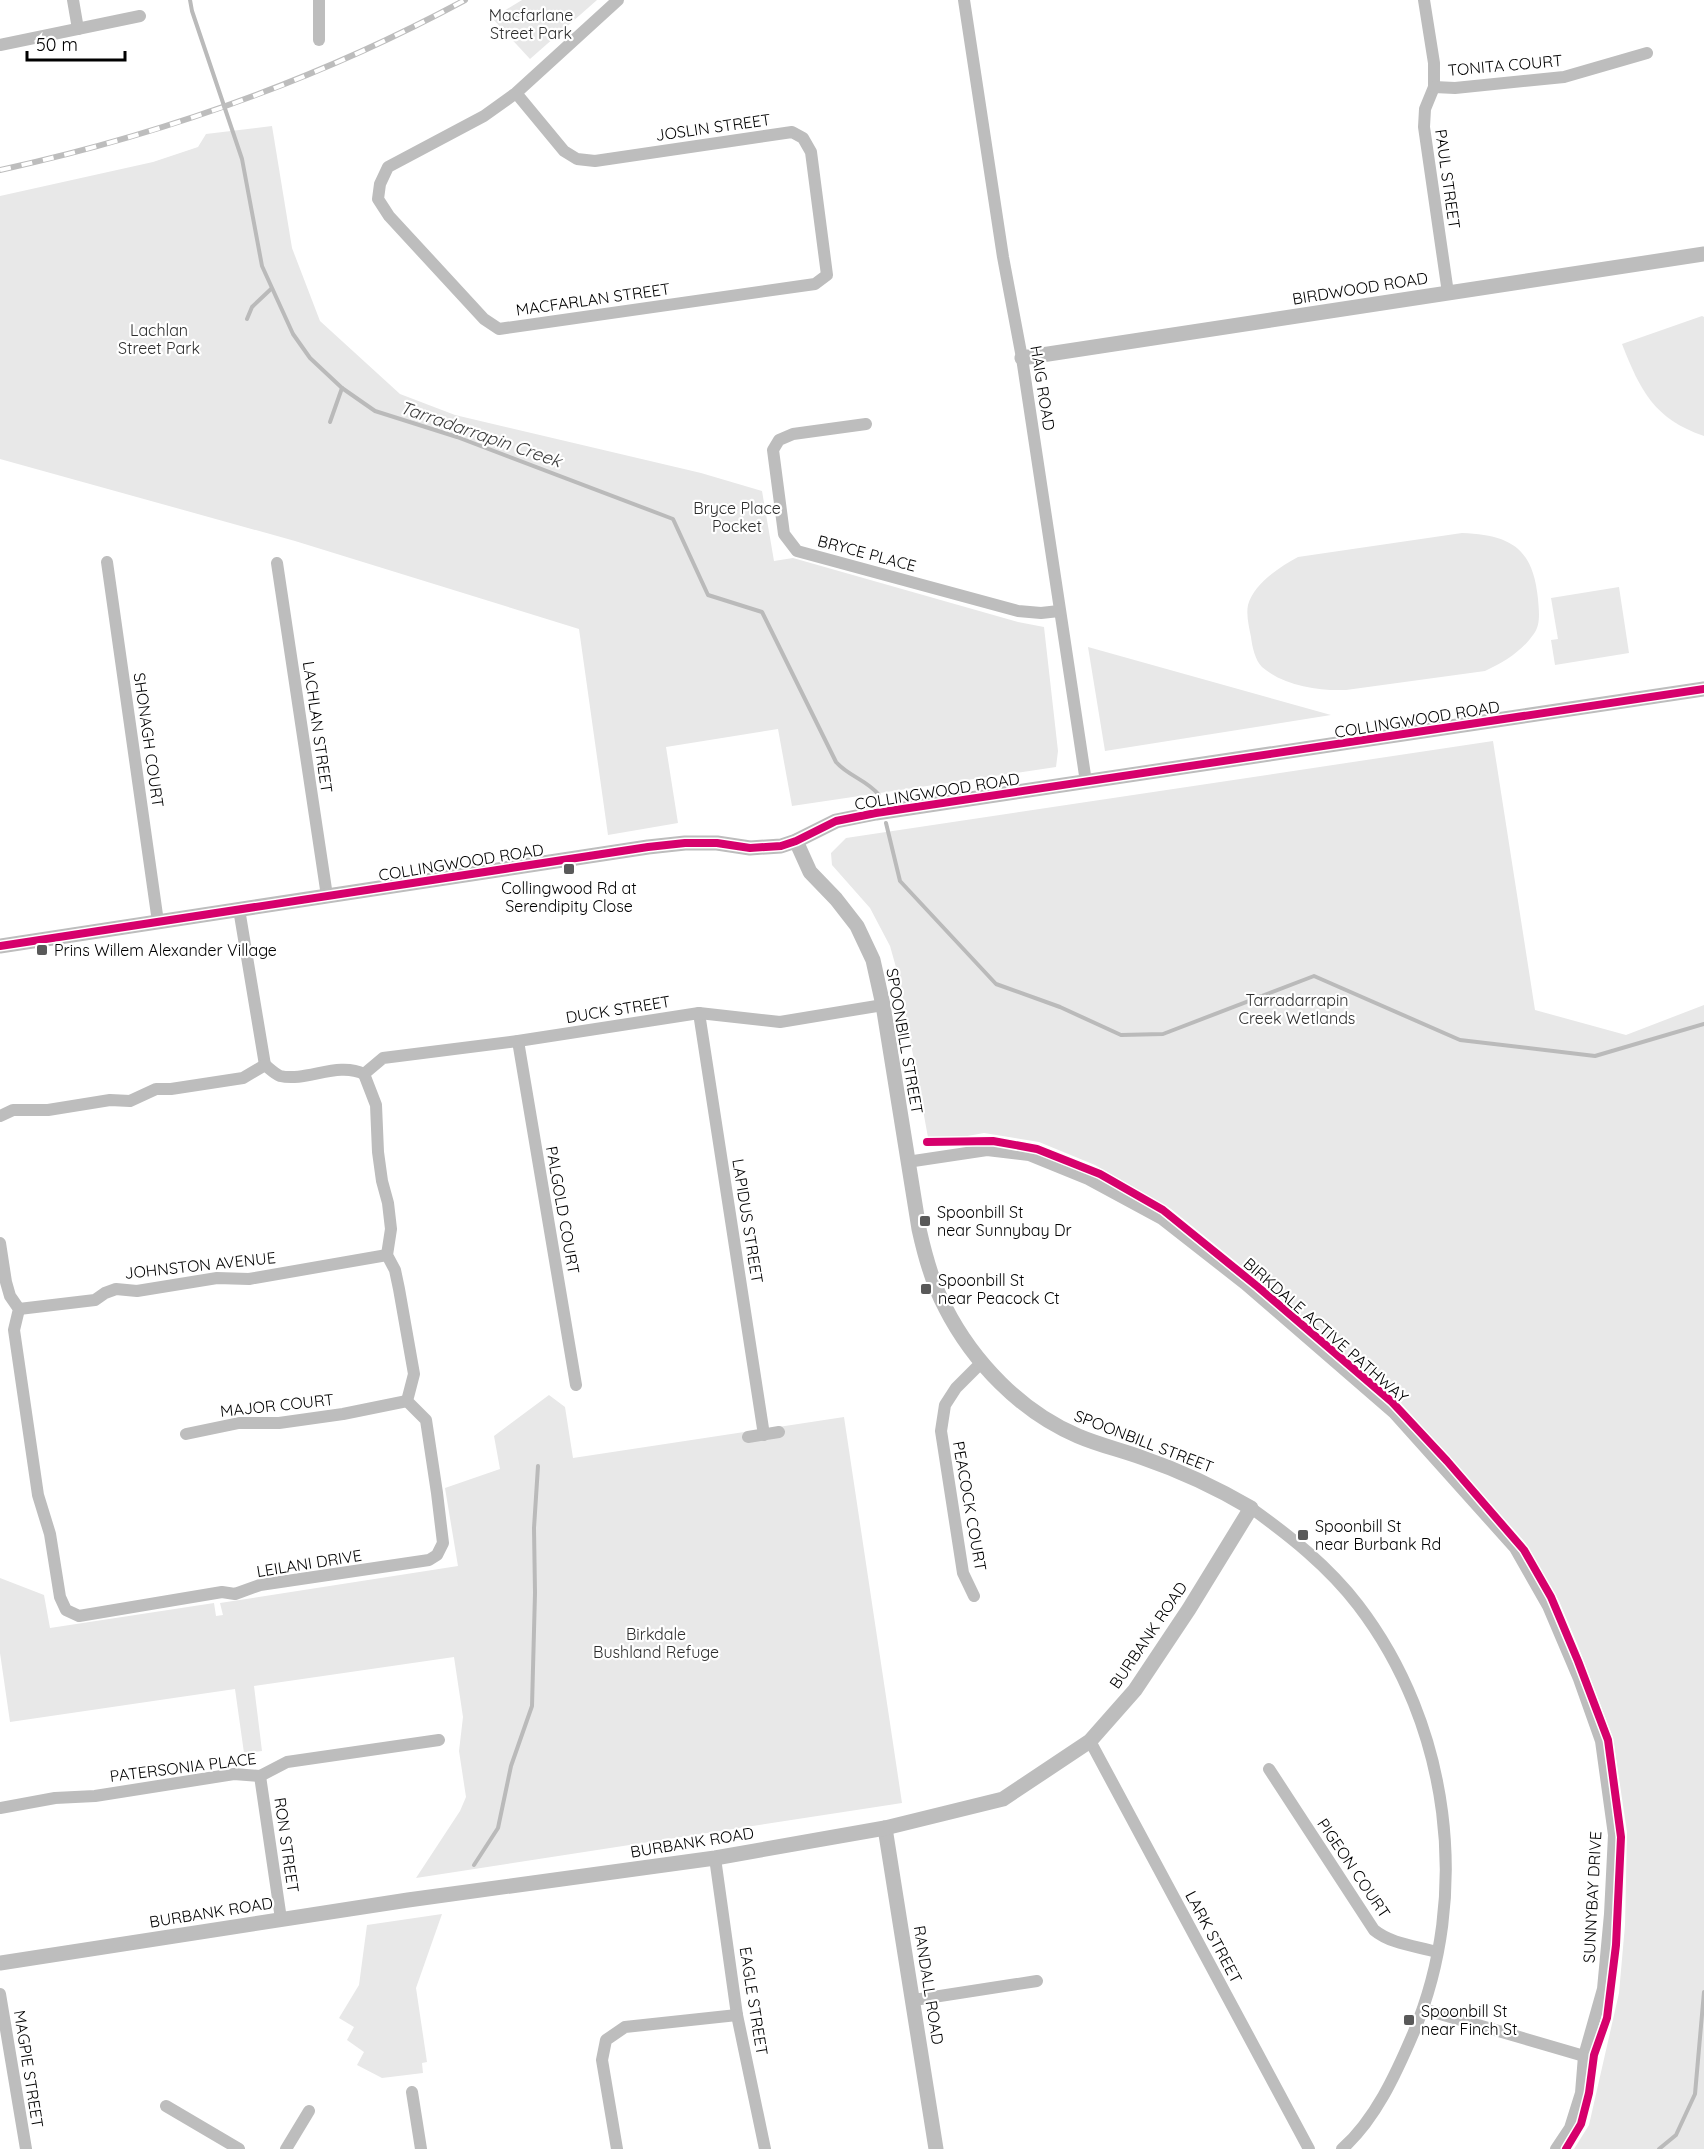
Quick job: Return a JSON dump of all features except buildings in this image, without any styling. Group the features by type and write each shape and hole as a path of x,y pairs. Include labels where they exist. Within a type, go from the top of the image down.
{"street":[{"path":"73,0 78,29"},
{"path":"319,0 319,40"},
{"name":"MACFARLAN STREET","path":"618,0 516,93 484,116 388,167 380,183 378,199 389,216 484,319 499,329 815,284 826,275"},
{"name":"HAIG ROAD","path":"964,0 1003,257 1022,358 1086,782"},
{"name":"PAUL STREET","path":"1424,0 1434,63 1434,87 1425,109 1424,127 1448,293"},
{"path":"0,45 140,16"},
{"name":"TONITA COURT","path":"1434,87 1455,88 1564,77 1647,53"},
{"name":"JOSLIN STREET","path":"516,93 564,151 577,159 595,161 792,132 802,138 811,152 826,275"},
{"name":"BIRDWOOD ROAD","path":"1022,358 1704,254"},
{"name":"BRYCE PLACE","path":"867,424 793,434 780,440 773,450 784,534 797,551 1018,611 1041,613 1059,611"},
{"name":"SHONAGH COURT","path":"107,562 158,922"},
{"name":"LACHLAN STREET","path":"277,563 327,896"},
{"name":"COLLINGWOOD ROAD","path":"0,946 666,845 717,843 765,848 796,841 823,826 852,817 1704,689"},
{"name":"SPOONBILL STREET","path":"796,841 810,872 836,899 857,926 873,960 883,1005 919,1229 932,1277 945,1308 982,1362 1004,1386 1058,1426 1078,1437 1169,1467 1228,1494 1294,1539 1357,1603 1376,1630 1397,1667 1418,1714 1441,1799 1447,1859 1444,1908 1437,1952 1423,2009 1407,2048 1379,2102 1360,2131 1342,2149"},
{"path":"239,909 265,1065 278,1076 296,1077 347,1070 357,1071 364,1074 376,1105 378,1152 391,1229 387,1255 395,1270 414,1374 407,1401"},
{"name":"DUCK STREET","path":"364,1074 383,1058 518,1041 699,1013 780,1022 883,1005"},
{"name":"LAPIDUS STREET","path":"699,1013 764,1435"},
{"name":"PALGOLD COURT","path":"518,1041 576,1385"},
{"path":"0,1116 13,1110 48,1110 110,1100 129,1101 156,1089 171,1089 243,1078 265,1065"},
{"name":"SUNNYBAY DRIVE","path":"907,1162 987,1150 1029,1155 1088,1179 1162,1219 1254,1291 1394,1413 1515,1548 1548,1606 1579,1679 1601,1741 1614,1835 1603,1989 1584,2056 1581,2093 1570,2128 1556,2149"},
{"path":"0,1243 10,1296 19,1309"},
{"name":"JOHNSTON AVENUE","path":"19,1309 95,1300 116,1289 137,1291 217,1278 249,1279 387,1255"},
{"name":"LEILANI DRIVE","path":"19,1309 14,1330 38,1495 50,1534 60,1597 66,1610 79,1616 222,1593 235,1594 260,1585 429,1560 436,1555 443,1543 426,1420 407,1401"},
{"name":"PEACOCK COURT","path":"974,1596 963,1573 941,1431 945,1405 956,1388 982,1362"},
{"name":"MAJOR COURT","path":"186,1434 238,1423 279,1424 407,1401"},
{"path":"748,1437 779,1432"},
{"name":"BURBANK ROAD","path":"0,1963 716,1858 885,1828 1003,1799 1090,1741 1135,1690 1189,1609 1251,1508"},
{"name":"PATERSONIA PLACE","path":"0,1808 55,1798 94,1796 234,1774 260,1776 287,1762 440,1740"},
{"name":"LARK STREET","path":"1090,1741 1309,2149"},
{"name":"PIGEON COURT","path":"1269,1769 1374,1930 1392,1941 1437,1952"},
{"name":"RON STREET","path":"260,1776 281,1920"},
{"name":"RANDALL ROAD","path":"885,1828 936,2149"},
{"name":"EAGLE STREET","path":"716,1858 737,2015 765,2149"},
{"path":"914,2000 1037,1981"},
{"name":"MAGPIE STREET","path":"0,1994 26,2149"},
{"path":"1423,2009 1584,2056"},
{"path":"617,2149 603,2061 606,2040 625,2027 737,2015"},
{"path":"412,2092 420,2149"},
{"path":"166,2106 239,2149"},
{"path":"286,2149 309,2111"}],"green space":[{"name":"Macfarlane Street Park","path":"522,0 597,0 530,59 492,18"},
{"name":"Lachlan Street Park","path":"272,126 292,248 320,321 400,394 455,415 701,473 762,491 774,561 793,558 1018,622 1044,627 1058,751 1056,767 792,806 778,729 666,747 678,823 608,835 579,629 295,541 0,459 0,196 153,162 198,147 206,134"},
{"path":"1704,317 1704,436 1673,421 1651,401 1635,375 1622,344"},
{"path":"1462,533 1479,534 1506,541 1525,556 1531,567 1538,599 1537,627 1523,646 1505,660 1485,671 1346,690 1324,690 1291,683 1280,679 1260,664 1252,644 1248,605 1251,597 1268,576 1283,566 1298,557"},
{"path":"1619,587 1629,653 1555,665 1551,640 1558,639 1551,598"},
{"path":"1088,647 1331,715 1105,751"},
{"name":"Tarradarrapin Creek Wetlands","path":"1493,741 1535,1010 1626,1035 1704,1005 1704,2149 1574,2149 1589,2125 1619,1993 1625,1925 1627,1832 1613,1738 1559,1601 1524,1541 1401,1403 1256,1278 1171,1209 1095,1165 1039,1142 984,1133 929,1143 899,978 890,946 870,908 832,865 831,853 846,838"},
{"name":"Birkdale Bushland Refuge","path":"549,1395 565,1407 573,1458 844,1417 902,1803 416,1878 460,1811 466,1797 459,1751 463,1717 454,1657 254,1686 262,1751 244,1753 235,1689 10,1722 0,1653 0,1578 44,1595 50,1628 214,1603 216,1616 223,1615 220,1603 458,1566 445,1488 500,1469 494,1436"},
{"path":"442,1914 416,1988 427,2062 422,2063 423,2073 382,2078 357,2065 364,2052 347,2040 354,2027 339,2018 359,1985 367,1925"}],"waterway":[{"name":"Tarradarrapin Creek","path":"190,0 242,159 262,266 293,334 310,358 342,388 375,411 457,437 673,519 708,595 762,612 836,762 869,785 879,795"},
{"path":"247,319 252,307 271,289"},
{"path":"330,422 342,388"},
{"name":"Tarradarrapin Creek","path":"886,823 900,881 996,984 1060,1007 1121,1035 1163,1034 1314,976 1460,1040 1595,1056 1704,1024"},
{"path":"474,1865 498,1828 511,1766 532,1706 534,1528 538,1466"},
{"path":"1659,2149 1676,2135 1695,2094 1704,1992"}],"railway":[{"path":"0,170 121,140 238,101 353,55 465,0"}],"cycle path":[{"path":"0,946 648,847 685,843 717,843 750,848 781,846 836,821 876,813 1704,689"},
{"name":"BIRKDALE ACTIVE PATHWAY","path":"927,1142 993,1141 1037,1149 1100,1174 1163,1210 1258,1287 1392,1402 1524,1550 1551,1597 1608,1740 1621,1837 1616,1945 1607,2018 1594,2055 1589,2093 1581,2124 1566,2149"}],"place":[{"name":"Collingwood Rd at Serendipity Close","path":"569,869"},
{"name":"Prins Willem Alexander Village","path":"42,950"},
{"name":"Spoonbill St near Sunnybay Dr","path":"925,1221"},
{"name":"Spoonbill St near Peacock Ct","path":"926,1289"},
{"name":"Spoonbill St near Burbank Rd","path":"1303,1535"},
{"name":"Spoonbill St near Finch St","path":"1409,2020"}],"park label":[{"name":"Bryce Place Pocket","path":"737,517"}]}
